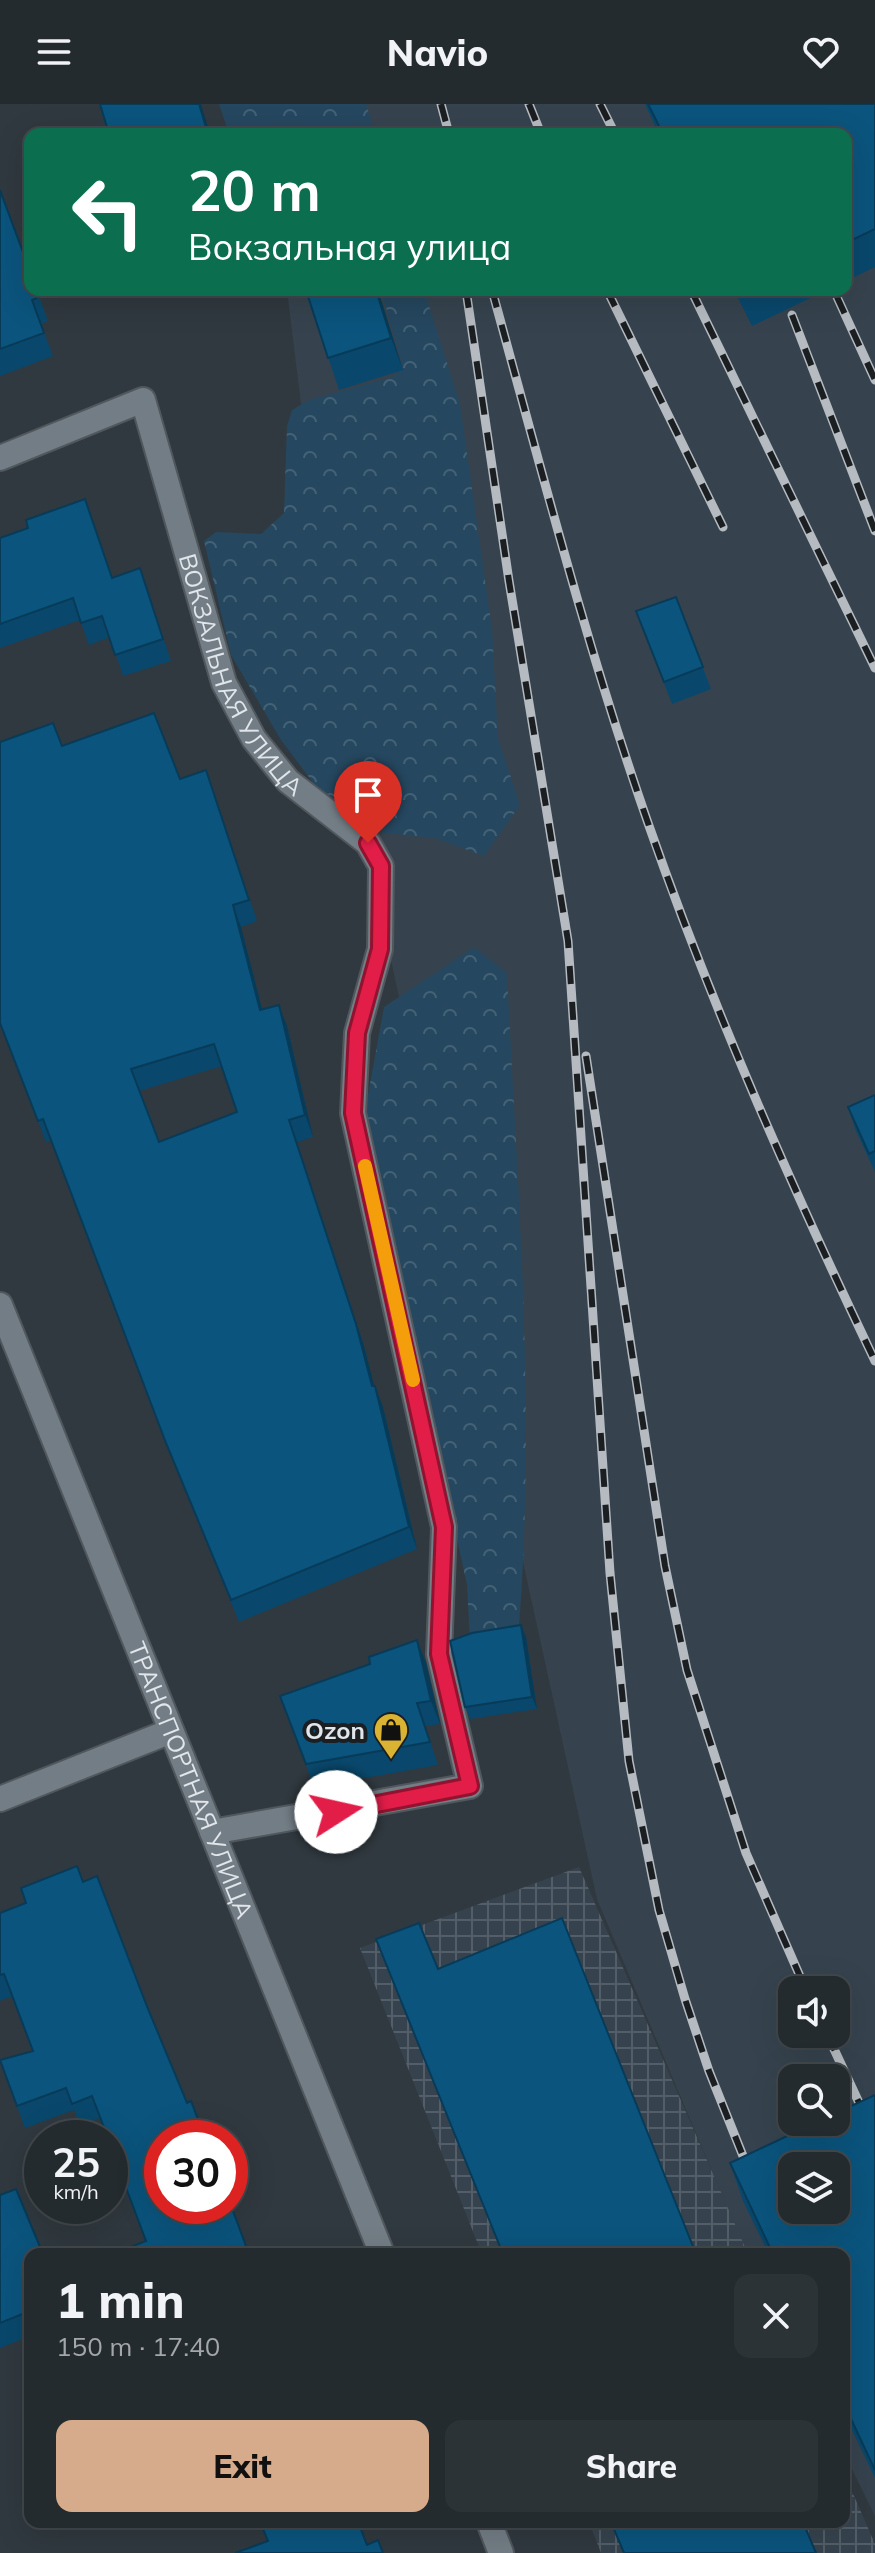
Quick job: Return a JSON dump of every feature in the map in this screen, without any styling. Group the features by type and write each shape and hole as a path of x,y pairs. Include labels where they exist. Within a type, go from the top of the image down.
{"street":[{"name":"ВОКЗАЛЬНАЯ УЛИЦА","path":"0,458 143,400 224,683 254,739 288,781 368,843 381,866 380,949 357,1033 353,1113 444,1527 439,1654 470,1786 212,1832"},
{"name":"ТРАНСПОРТНАЯ УЛИЦА","path":"0,1305 380,2248"},
{"path":"0,1799 171,1731"},
{"path":"491,2528 501,2553"}],"shaded area":[{"path":"251,104 875,104 875,2516 850,2465 850,2248 744,2248 597,1899 342,737 288,296 852,296 852,128 258,128"},
{"path":"579,1867 745,2248 480,2248 360,1948"},
{"path":"850,2487 875,2544 875,2553 601,2553 591,2528 850,2528"}],"green space":[{"path":"219,104 366,104 373,128 227,128"},
{"path":"383,296 426,296 460,404 492,629 498,738 520,805 484,856 435,838 348,829 281,740 231,655 204,541 216,532 261,534 284,513 287,426 292,410 309,400 393,377 403,367"},
{"path":"474,947 507,973 526,1403 522,1575 516,1661 471,1663 467,1585 365,1111 384,1007"}],"building":[{"path":"100,104 199,104 206,128 107,128"},
{"path":"648,104 875,104 875,229 852,240 852,128 660,128"},
{"path":"0,190 24,255 24,296 39,296 32,300 44,333 0,349"},
{"path":"308,296 378,296 391,338 328,358"},
{"path":"85,499 112,578 140,568 163,639 115,655 102,616 81,623 73,598 0,624 0,538 28,528 26,520"},
{"path":"676,597 703,667 664,682 636,611"},
{"path":"154,713 180,779 206,770 249,900 233,905 260,1010 279,1005 305,1115 289,1120 356,1324 372,1386 375,1386 409,1527 231,1600 166,1443 43,1119 38,1121 0,1023 0,742 53,723 62,746","holes":["214,1044 237,1112 159,1142 131,1069"]},
{"path":"875,1095 875,1151 869,1154 848,1107"},
{"path":"521,1625 532,1697 465,1707 450,1641 472,1633"},
{"path":"417,1640 431,1701 417,1703 430,1742 306,1764 280,1696 370,1664 369,1657"},
{"path":"77,1866 83,1882 97,1876 187,2103 191,2101 198,2120 144,2120 144,2224 238,2224 247,2248 128,2248 146,2241 128,2193 128,2120 101,2120 92,2096 72,2104 66,2088 17,2106 0,2060 33,2051 4,1974 0,1975 0,1913 26,1903 21,1888"},
{"path":"562,1918 694,2248 501,2248 376,1939 419,1923 438,1969"},
{"path":"875,2095 875,2470 850,2417 850,2248 770,2248 730,2163 787,2136 850,2136 850,2107"},
{"path":"16,2189 24,2208 24,2224 31,2224 41,2248 24,2248 24,2313 0,2323 0,2195"},
{"path":"263,2528 360,2528 367,2545 378,2540 383,2553 235,2553 268,2541"},
{"path":"614,2528 806,2528 816,2553 624,2553"}],"railway":[{"path":"441,104 447,128"},
{"path":"529,104 539,128"},
{"path":"600,104 612,128"},
{"path":"467,296 509,581 568,941 610,1573 629,1761 659,1910 685,1999 709,2071 751,2176"},
{"path":"494,296 585,624 648,823 754,1095 875,1361"},
{"path":"610,296 723,527"},
{"path":"694,296 875,668"},
{"path":"837,297 875,380"},
{"path":"792,315 875,531"},
{"path":"586,1056 665,1566 687,1670 746,1853 800,1976"},
{"path":"834,2048 868,2122"}],"slow traffic":[{"path":"365,1166 413,1380"}],"place":[{"name":"Ozon","path":"391,1761"}],"route":[{"path":"336,1812 470,1786 439,1654 444,1527 353,1113 357,1033 380,949 381,866 368,843"}]}
